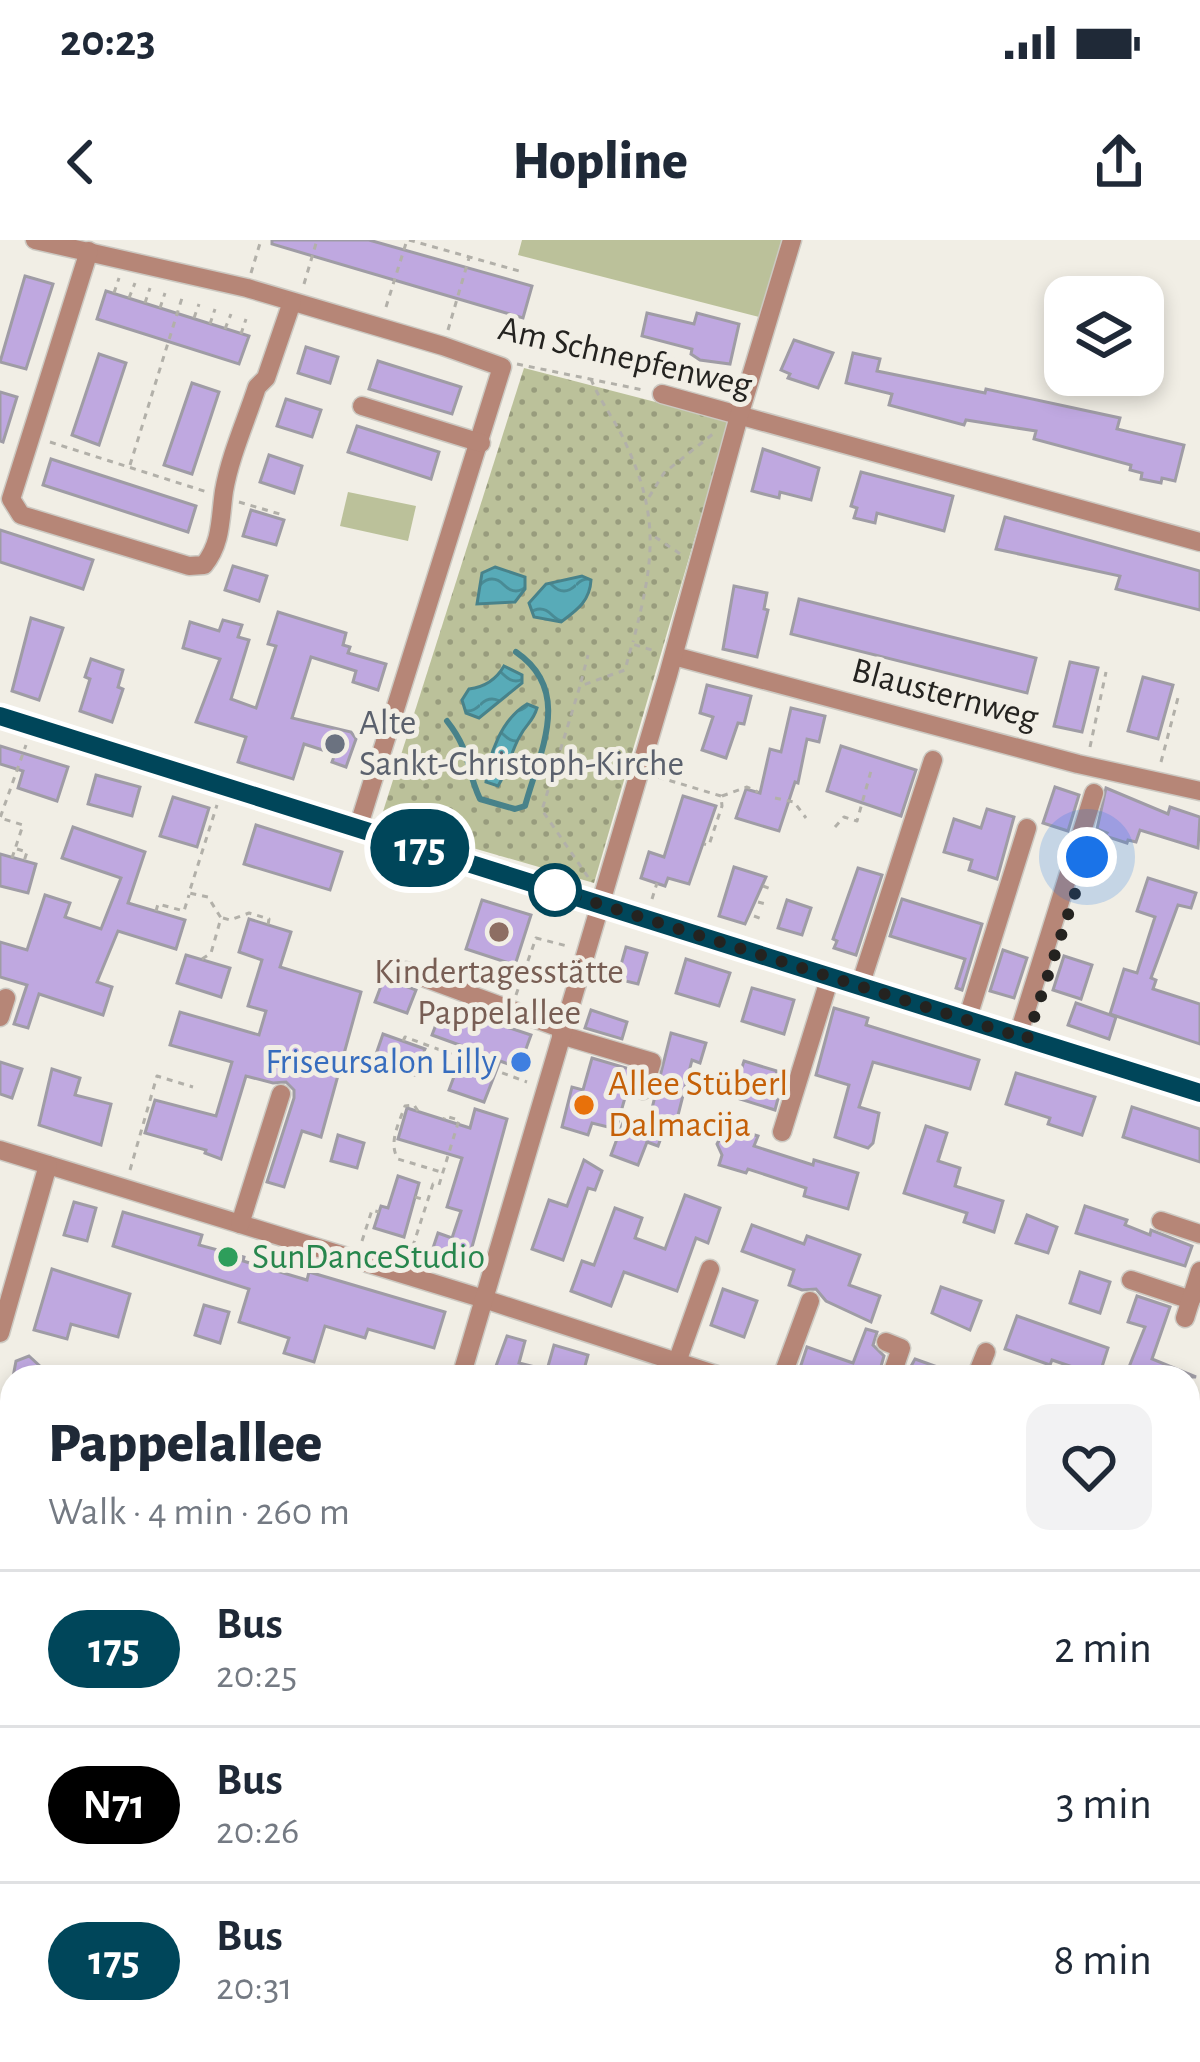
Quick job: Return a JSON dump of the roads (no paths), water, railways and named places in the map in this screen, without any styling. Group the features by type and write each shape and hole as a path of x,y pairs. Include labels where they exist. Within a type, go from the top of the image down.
{"street":[{"name":"Am Schnepfenweg","path":"35,240 247,288 502,368 481,443"},
{"path":"465,1365 792,240"},
{"path":"89,251 11,500 21,514 189,566 204,565 213,554 224,497 257,387 266,378 295,303"},
{"name":"Am Schnepfenweg","path":"662,394 736,424 1200,542"},
{"path":"358,828 481,443 362,406"},
{"name":"Blausternweg","path":"674,656 1085,766 1200,791"},
{"path":"0,716 1200,1093"},
{"path":"860,986 933,760"},
{"path":"1023,1037 1094,793"},
{"path":"968,1020 1027,827"},
{"path":"1023,1037 1087,857"},
{"path":"406,971 652,1062 643,1090"},
{"path":"782,1132 830,977"},
{"path":"240,1224 281,1094"},
{"path":"0,1150 686,1365"},
{"path":"0,1333 48,1165"},
{"path":"1161,1221 1200,1234"},
{"path":"677,1362 710,1269"},
{"path":"1131,1280 1188,1309 1200,1271"},
{"path":"786,1365 810,1301"},
{"path":"886,1342 901,1348 895,1365"},
{"path":"981,1365 986,1352"}],"water":[{"path":"495,567 525,577 525,589 515,602 477,604 482,573"},
{"path":"582,576 591,580 590,587 572,613 561,622 534,617 529,603 546,584"},
{"path":"504,666 522,675 522,683 479,718 466,713 462,700 469,689 490,682"},
{"path":"527,704 537,708 534,717 522,732 498,786 486,782 498,738 510,718"}],"waterway":[{"path":"447,721 464,751 480,799 515,809 525,806 544,743 548,703 544,685 516,652"}],"place":[{"name":"Alte Sankt-Christoph-Kirche","path":"335,744"},
{"name":"Kindertagesstätte Pappelallee","path":"499,932"},
{"name":"Friseursalon Lilly","path":"521,1062"},
{"name":"Allee Stüberl Dalmacija","path":"584,1105"},
{"name":"SunDanceStudio","path":"228,1257"}]}
